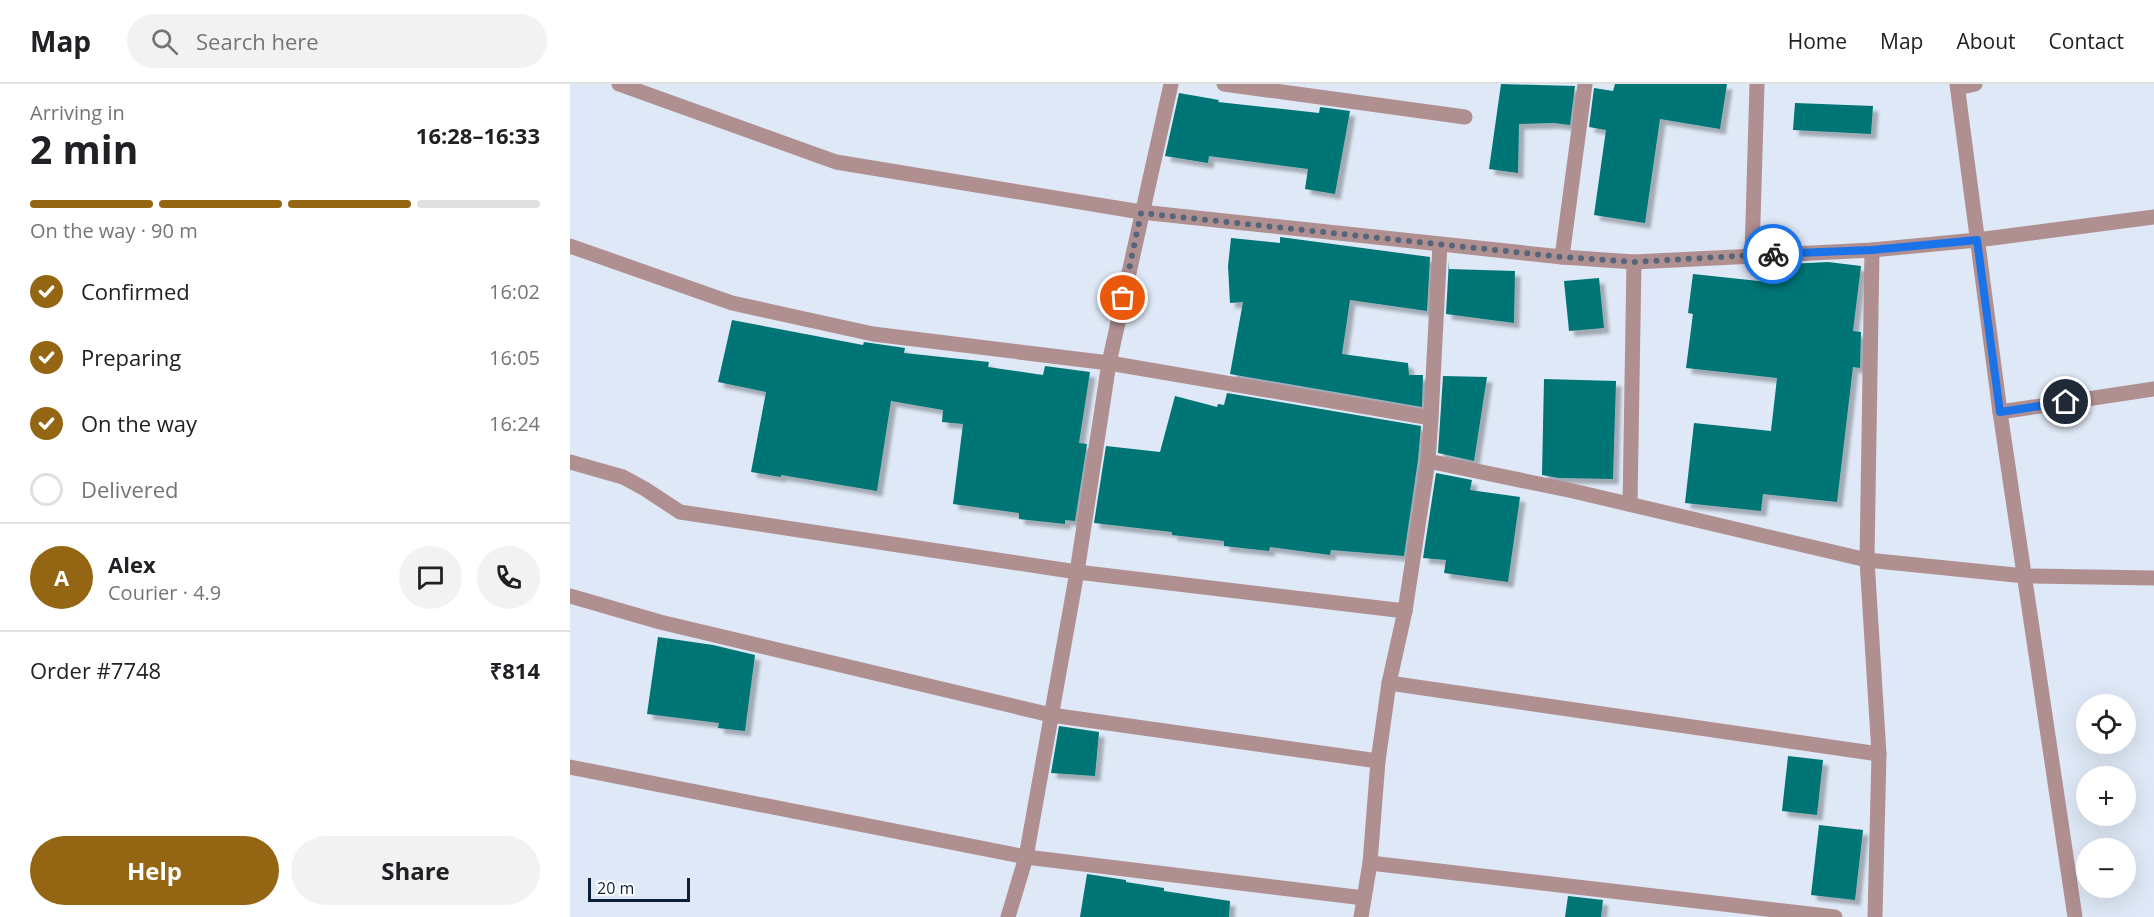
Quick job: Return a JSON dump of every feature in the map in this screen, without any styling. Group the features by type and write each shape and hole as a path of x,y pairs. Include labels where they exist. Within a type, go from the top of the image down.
{"street":[{"path":"619,84 836,162 1141,213 1562,257 1634,262 1872,250 1977,240 2154,217"},
{"path":"1008,917 1026,857 1077,572 1109,363 1171,84"},
{"path":"1224,84 1465,117"},
{"path":"1562,257 1585,84"},
{"path":"1752,255 1757,84"},
{"path":"1975,84 1958,86 2000,412 2075,917"},
{"path":"1361,917 1370,863 1378,760 1389,683 1405,611 1428,461 1440,244"},
{"path":"570,246 732,303 873,334 1109,363 1431,418"},
{"path":"1872,250 1867,561 1879,754 1875,917"},
{"path":"1630,504 1634,262"},
{"path":"2000,412 2154,389"},
{"path":"1428,461 1630,504 1867,561 2025,576 2154,578"},
{"path":"570,462 623,477 680,512 1077,572 1405,611"},
{"path":"570,596 671,625 1051,715 1378,760"},
{"path":"1389,683 1879,754"},
{"path":"570,767 1026,857 1364,898"},
{"path":"1370,863 1835,917"}],"building":[{"path":"1501,84 1575,86 1570,125 1519,124 1518,173 1489,169"},
{"path":"1615,84 1727,84 1720,129 1660,119 1645,223 1594,215 1606,130 1589,127 1594,88 1613,91"},
{"path":"1179,93 1219,100 1218,102 1319,113 1320,107 1350,111 1335,194 1305,189 1308,169 1209,156 1208,163 1165,156"},
{"path":"1795,103 1873,106 1871,134 1793,130"},
{"path":"1280,237 1430,257 1427,311 1350,300 1342,354 1408,363 1409,375 1423,375 1422,407 1230,374 1243,302 1230,303 1228,266 1231,238 1280,243"},
{"path":"1449,260 1449,269 1515,271 1514,323 1446,314"},
{"path":"1828,262 1861,266 1853,331 1861,332 1860,368 1853,367 1837,502 1763,494 1761,511 1685,503 1694,423 1771,431 1777,378 1686,368 1693,314 1688,313 1693,274 1768,282 1770,265"},
{"path":"1599,278 1604,328 1569,331 1564,281"},
{"path":"732,320 863,345 864,342 905,348 904,353 989,362 988,367 1043,375 1045,366 1090,372 1079,443 1087,444 1075,521 1065,520 1065,524 1019,519 1019,513 953,504 963,424 942,422 943,410 891,401 877,491 751,472 766,392 718,382"},
{"path":"1443,376 1487,377 1474,461 1438,453"},
{"path":"1544,379 1616,381 1613,479 1559,478 1542,475"},
{"path":"1227,393 1421,426 1404,556 1331,550 1330,555 1270,547 1269,551 1224,546 1224,541 1172,535 1172,532 1094,523 1106,446 1160,452 1175,396 1217,407 1218,404 1224,405"},
{"path":"1436,473 1472,480 1470,490 1520,497 1508,582 1444,573 1446,560 1423,558"},
{"path":"658,637 713,645 755,655 745,731 718,728 719,723 647,714"},
{"path":"1059,726 1099,732 1095,776 1051,773"},
{"path":"1788,756 1823,760 1817,815 1782,811"},
{"path":"1819,825 1863,830 1855,900 1811,895"},
{"path":"1087,874 1164,888 1164,891 1230,901 1229,917 1080,917"},
{"path":"1568,896 1603,900 1601,917 1565,917"}],"way so far":[{"path":"1123,298 1141,213 1562,257 1634,262 1773,254"}],"route":[{"path":"1773,254 1872,250 1977,240 2000,412 2066,402"}]}
